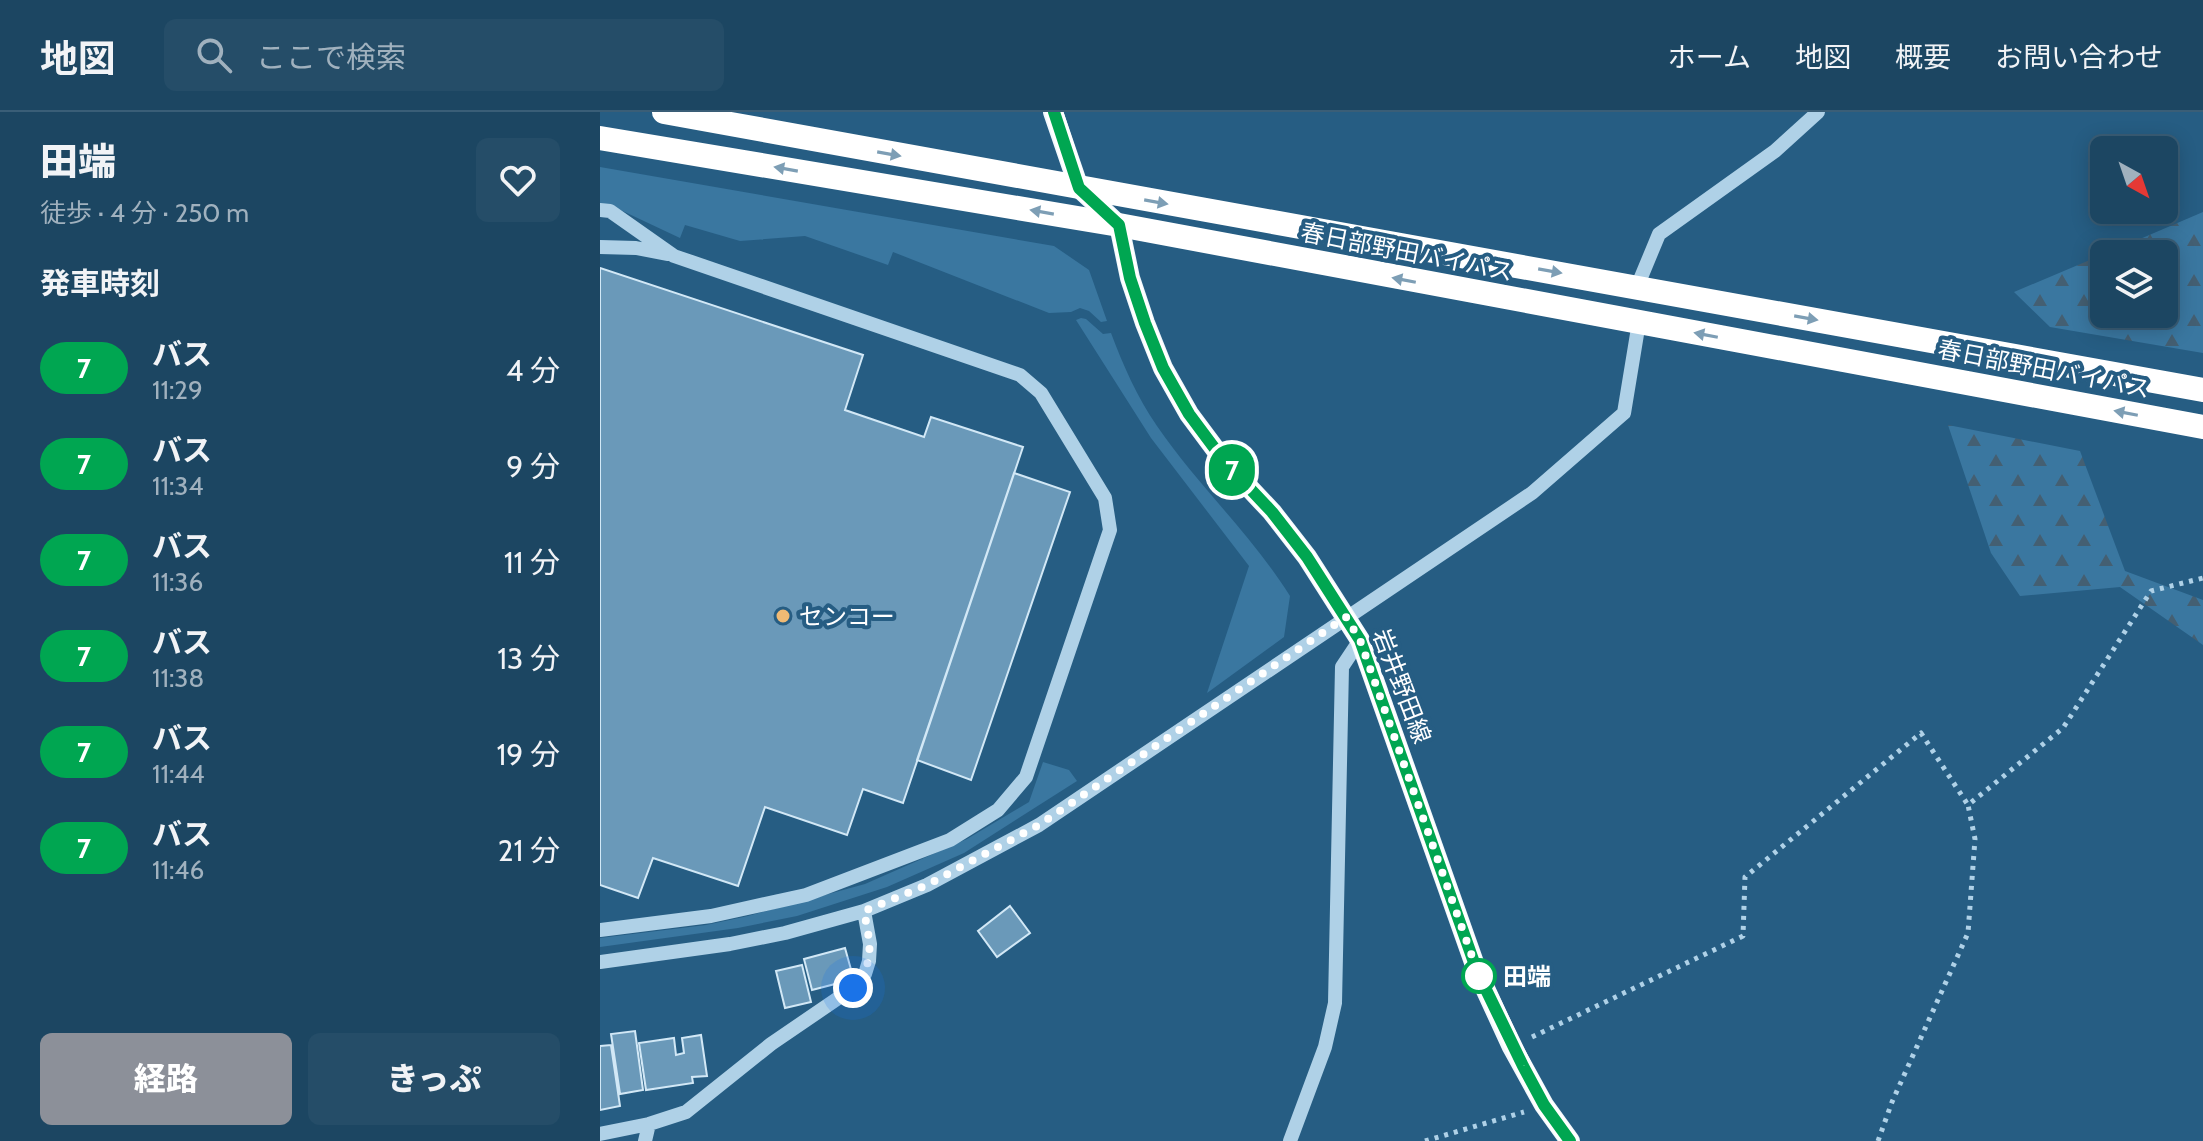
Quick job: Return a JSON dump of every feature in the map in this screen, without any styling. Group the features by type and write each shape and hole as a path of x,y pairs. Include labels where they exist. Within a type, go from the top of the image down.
{"highway":[{"name":"春日部野田バイパス","path":"664,112 2203,390"},
{"name":"春日部野田バイパス","path":"600,138 1119,225 2203,427"}],"main road":[{"path":"1053,112 1079,188 1119,225"},
{"name":"岩井野田線","path":"1119,225 1130,278 1145,323 1163,368 1189,414 1224,461 1272,512 1307,557 1360,640 1477,971 1512,1047 1544,1105 1570,1141"}],"street":[{"path":"1637,287 1659,234 1775,151 1818,112"},
{"path":"600,210 610,211 674,256"},
{"path":"600,247 636,248 674,256 1020,375 1041,393 1105,498 1110,530 1026,777 998,810 950,840 806,895 711,916 600,930"},
{"path":"600,962 730,944 785,933 864,911 927,885 1039,825 1532,493 1624,413 1639,322"},
{"path":"1290,1141 1325,1047 1335,1003 1342,667 1360,640"},
{"path":"600,1134 649,1124 686,1112 771,1044 853,988 865,974 869,961 870,944 864,911"},
{"path":"645,1141 649,1124"}],"path":[{"path":"1968,805 2063,728 2151,591 2203,578"},
{"path":"1512,1047 1743,936 1745,877 1921,733 1968,805 1975,839 1968,933 1892,1102 1878,1141"},
{"path":"1425,1141 1497,1122 1544,1105"}],"green space":[{"path":"600,167 1054,246 1089,270 1107,321 1101,322 1089,311 1080,308 1071,312 1049,313 893,252 888,265 805,236 740,241 685,225 680,238 600,203"},
{"path":"2203,212 2203,353 2050,327 2014,292 2090,260 2090,328 2178,328 2178,240 2138,240"},
{"path":"1081,318 1103,334 1111,333 1131,381 1157,426 1259,552 1290,596 1284,637 1207,693 1249,566 1151,438 1076,320"},
{"path":"1948,425 2080,451 2125,571 2203,600 2203,645 2120,587 2020,596 1991,553"},
{"path":"1043,762 1069,770 1077,781 964,853 887,887 797,916 738,928 600,947 600,938 706,925 865,884 967,839 1029,802"}],"building":[{"name":"センコー","path":"600,268 863,355 845,410 924,437 931,417 1023,447 903,803 863,789 847,835 765,807 738,886 653,858 638,898 600,885"},
{"path":"1014,473 1070,492 971,780 917,760"},
{"path":"1010,906 1030,933 997,957 978,931"},
{"path":"845,948 852,973 835,984 812,990 804,959"},
{"path":"802,965 811,1002 785,1008 776,971"},
{"path":"635,1031 643,1090 620,1094 611,1034"},
{"path":"701,1035 707,1076 692,1077 693,1083 646,1090 639,1043 674,1038 676,1055 684,1053 682,1038"},
{"path":"611,1045 620,1106 600,1110 600,1046"}],"bus line":[{"name":"7","path":"1054,112 1079,188 1119,225 1130,278 1145,323 1163,368 1189,414 1224,461 1272,512 1307,557 1360,640 1477,971 1512,1047 1544,1105 1570,1141"}],"place":[{"name":"センコー","path":"783,616"},
{"name":"田端","path":"1479,976"}],"route":[{"path":"853,988 865,974 869,961 870,944 864,911 927,885 1039,825 1346,617 1360,640 1479,976"}]}
